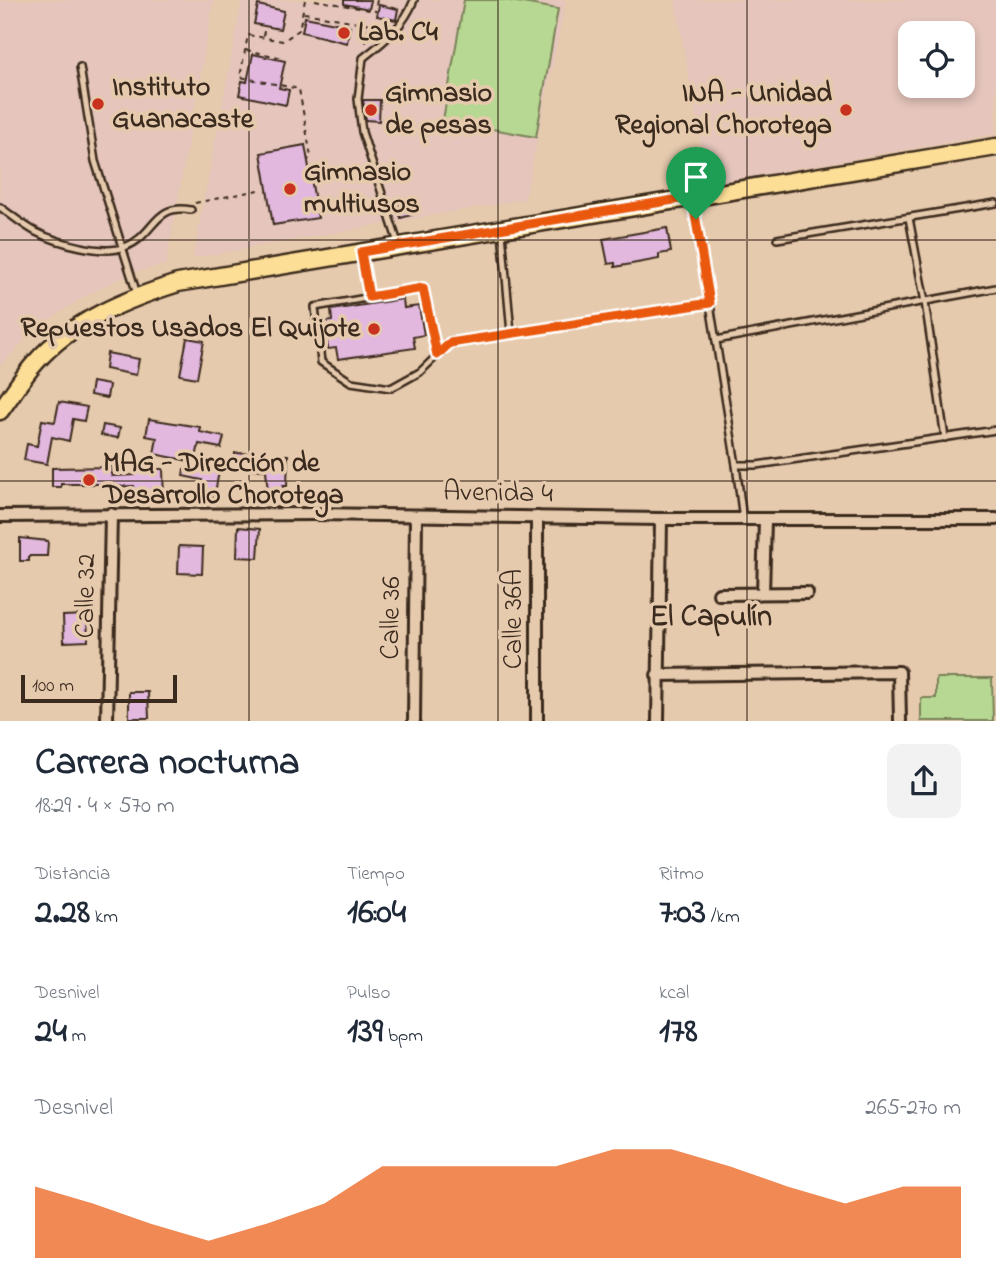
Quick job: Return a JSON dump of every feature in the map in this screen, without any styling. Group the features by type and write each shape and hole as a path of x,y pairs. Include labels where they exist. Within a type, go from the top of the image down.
{"main road":[{"path":"0,411 36,361 74,329 137,296 178,283 996,147"}],"street":[{"name":"Avenida 4","path":"0,516 111,514 743,520 996,519"},
{"name":"Calle 32","path":"107,721 111,514"},
{"name":"Calle 36","path":"414,721 416,516"},
{"name":"Calle 36A","path":"537,517 537,721"},
{"path":"658,721 661,519"},
{"path":"763,593 765,520"},
{"path":"719,594 807,593"},
{"path":"657,675 899,672 900,721"}],"lane":[{"path":"399,246 362,132 358,99 363,58 393,34 414,0"},
{"path":"80,67 95,161 137,296"},
{"path":"692,197 743,520"},
{"path":"777,239 996,203"},
{"path":"0,207 36,232 97,250 124,248 142,237 164,212 192,207"},
{"path":"909,218 925,302 945,438"},
{"path":"502,229 511,333"},
{"path":"361,252 369,297"},
{"path":"437,355 423,288 315,307 321,362 351,382 391,388 420,373 450,343 710,303"},
{"path":"716,340 996,288"},
{"path":"736,465 757,465 996,430"}],"path":[{"path":"305,0 299,30 283,41 248,35 240,77 299,89 311,157 308,160"},
{"path":"315,0 376,12 377,0"},
{"path":"302,13 369,24 363,58"},
{"path":"263,37 265,26"},
{"path":"245,49 283,58"},
{"path":"192,207 259,190"}],"shaded area":[{"name":"Instituto Guanacaste","path":"0,0 214,0 166,264 132,273 87,295 34,330 0,366"},
{"path":"242,0 566,0 525,199 193,258"},
{"name":"INA - Unidad Regional Chorotega","path":"675,0 996,0 996,134 708,184"}],"green space":[{"path":"464,0 505,0 558,9 536,137 443,120"},
{"path":"936,678 992,678 993,721 921,721 921,698 936,698"}],"building":[{"path":"344,0 371,0 369,9 344,4"},
{"path":"258,5 284,11 280,29 254,24"},
{"path":"379,5 398,9 396,20 377,16"},
{"path":"305,17 350,26 347,43 302,32"},
{"path":"253,54 285,61 279,88 289,90 286,105 239,95 242,81 247,82"},
{"name":"Gimnasio de pesas","path":"363,100 380,100 379,121 366,120"},
{"name":"Gimnasio multiusos","path":"305,145 318,218 273,225 261,153"},
{"path":"410,202 414,214 401,218 397,206"},
{"path":"667,228 671,252 659,254 659,259 615,267 615,263 608,264 603,239"},
{"name":"Repuestos Usados El Quijote","path":"403,299 404,308 419,306 424,335 413,337 415,348 338,359 336,348 328,349 324,322 332,321 331,310"},
{"path":"187,338 204,341 197,378 180,375"},
{"name":"MAG - Dirección de Desarrollo Chorotega","path":"107,353 139,359 136,375 105,369"},
{"name":"MAG - Dirección de Desarrollo Chorotega","path":"92,382 109,385 107,398 90,395"},
{"path":"59,402 87,407 84,421 73,419 69,441 52,437 47,464 24,460 27,444 37,446 42,420 55,422"},
{"path":"149,419 200,427 200,432 224,437 221,448 199,444 195,462 154,454 157,438 146,436"},
{"name":"MAG - Dirección de Desarrollo Chorotega","path":"103,425 120,428 118,438 101,435"},
{"path":"235,453 288,455 287,486 283,486 284,493 268,493 266,470 235,468"},
{"path":"202,462 220,466 214,498 200,495 202,480 183,476 184,469 202,469"},
{"path":"112,467 112,476 135,475 135,469 163,469 164,501 134,501 134,486 61,484 61,487 52,487 52,468"},
{"path":"238,527 260,529 258,558 237,557"},
{"path":"20,538 48,541 47,556 29,556 29,561 20,561"},
{"path":"179,546 203,547 202,574 178,573"},
{"path":"87,615 88,641 64,642 63,616"},
{"path":"129,692 148,692 149,718 129,718"}],"place":[{"name":"Lab. C4","path":"344,33"},
{"name":"Instituto Guanacaste","path":"98,104"},
{"name":"Gimnasio de pesas","path":"371,110"},
{"name":"INA - Unidad Regional Chorotega","path":"846,110"},
{"name":"Gimnasio multiusos","path":"290,189"},
{"name":"Repuestos Usados El Quijote","path":"374,329"},
{"name":"MAG - Dirección de Desarrollo Chorotega","path":"89,480"}],"district":[{"name":"El Capulín","path":"711,618"}],"route":[{"path":"692,197 696,219 710,303 450,343 437,355 423,288 369,297 361,252 692,197"}]}
